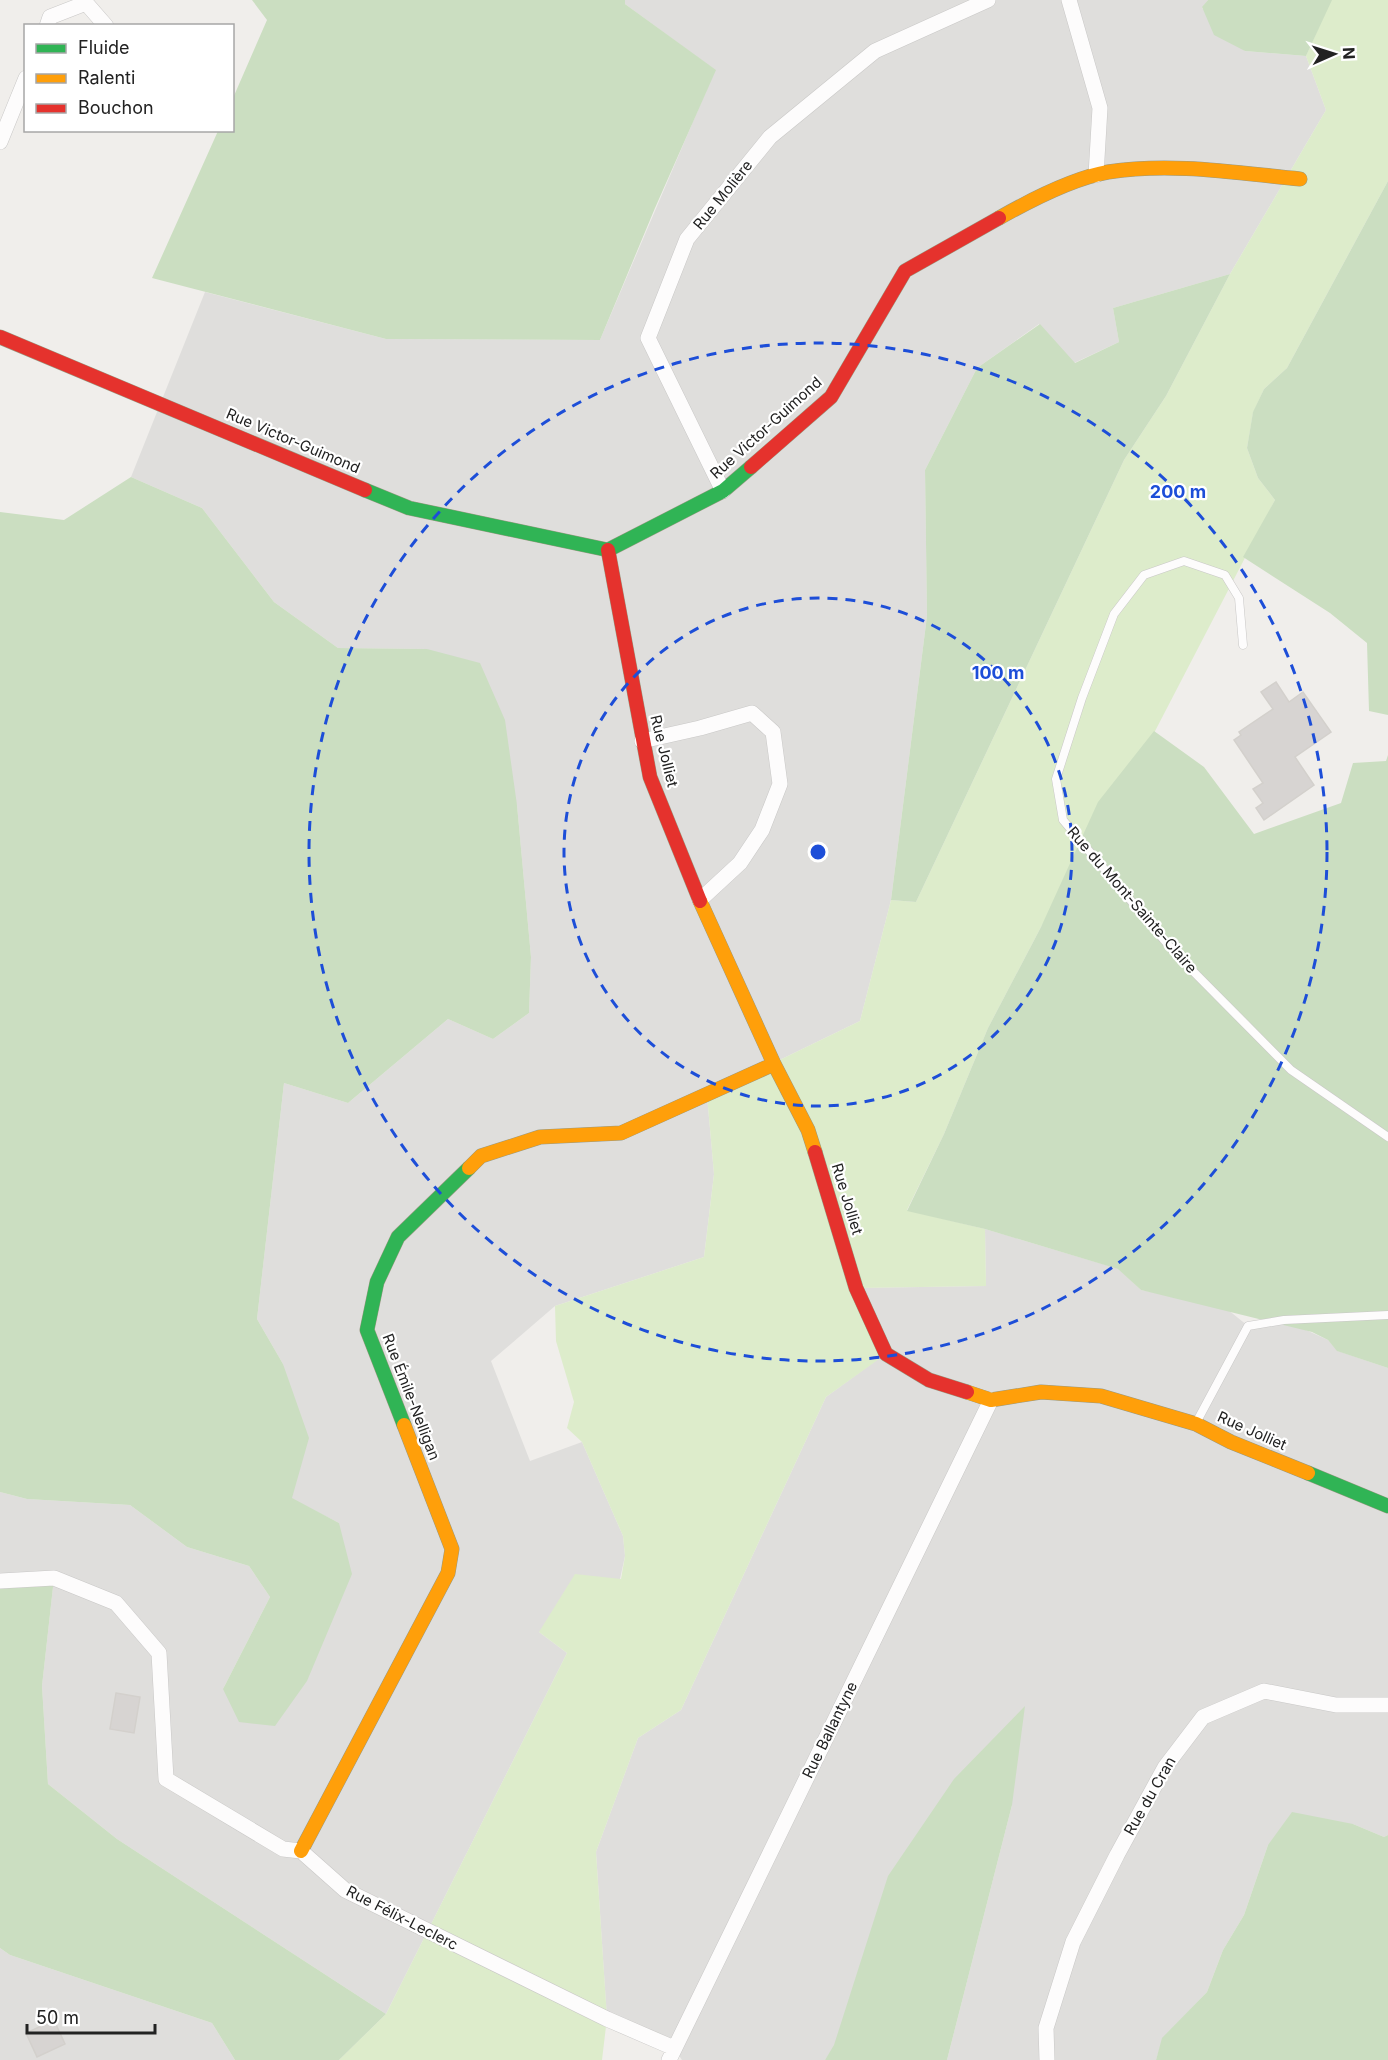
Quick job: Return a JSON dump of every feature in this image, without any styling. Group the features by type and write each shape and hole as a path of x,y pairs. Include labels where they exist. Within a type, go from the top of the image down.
{"street":[{"name":"Rue Molière","path":"723,491 648,338 687,239 770,137 875,51 988,0"},
{"path":"1069,0 1100,108 1096,175"},
{"path":"48,24 50,17 86,3 104,24"},
{"path":"0,142 24,83"},
{"name":"Rue Victor-Guimond","path":"0,337 409,508 608,550 723,491 831,397 905,271 1030,200 1110,172 1181,167 1300,179"},
{"name":"Rue Jolliet","path":"608,550 650,777 700,900 774,1064 808,1130 856,1288 886,1354 929,1380 991,1400 1041,1392 1101,1396 1196,1424 1232,1442 1388,1506"},
{"path":"642,741 752,713 773,732 780,784 762,830 740,863 700,900"},
{"name":"Rue Émile-Nelligan","path":"301,1851 393,1680 448,1574 450,1565 452,1549 367,1330 377,1282 398,1237 481,1156 540,1137 621,1133 774,1064"},
{"name":"Rue Ballantyne","path":"672,2054 991,1400"},
{"name":"Rue Félix-Leclerc","path":"0,1581 54,1578 116,1603 159,1653 166,1779 283,1849 301,1851 345,1890 607,2019 672,2054"},
{"name":"Rue du Cran","path":"1047,2060 1046,2028 1073,1942 1165,1767 1203,1717 1264,1691 1336,1705 1388,1705"}],"lane":[{"name":"Rue du Mont-Sainte-Claire","path":"1243,645 1239,598 1225,575 1184,561 1144,575 1114,614 1082,698 1056,779 1063,820 1175,953 1291,1070 1388,1137"},
{"path":"1196,1424 1248,1326 1284,1320 1388,1315"}],"shaded area":[{"path":"625,0 1208,0 1202,8 1245,51 1306,56 1326,110 1230,274 1113,308 1119,342 1074,363 1039,324 977,368 925,470 927,616 891,900 860,1021 707,1095 714,1174 704,1257 555,1306 491,1361 530,1461 582,1442 623,1536 625,1556 620,1579 539,1632 567,1653 386,2014 117,1839 48,1784 42,1686 54,1578 0,1586 0,1492 27,1499 130,1505 187,1547 249,1566 270,1597 223,1689 339,1523 292,1499 283,1364 257,1319 284,1083 348,1103 448,1019 493,1039 529,1013 531,957 517,805 427,649 338,648 274,602 202,508 131,477 205,292 386,339 600,340 715,70 625,4"},
{"path":"985,1229 1119,1269 1141,1290 1222,1305 1248,1326 1284,1320 1328,1340 1338,1351 1388,1368 1388,1835 1384,1837 1353,1824 1268,1845 1244,1915 1223,1950 1207,1992 1163,2038 1156,2060 947,2060 1012,1805 825,2060 682,2060 674,2048 607,2019 596,1852 638,1738 681,1710 826,1397 885,1354 856,1288 986,1286"},
{"path":"0,1948 10,1955 212,2023 235,2060 0,2060"}],"green space":[{"path":"252,0 625,0 625,4 716,70 600,340 386,339 152,278 218,132 234,132 234,96 267,20"},
{"path":"1208,0 1332,0 1306,56 1245,51 1214,35 1202,7"},
{"path":"1331,0 1388,0 1388,181 1287,368 1264,389 1253,413 1247,448 1258,478 1275,500 1153,735 1041,927 988,1028 944,1134 907,1210 985,1229 986,1286 857,1288 886,1354 826,1397 681,1710 638,1738 596,1852 607,2018 602,2060 339,2060 386,2014 567,1653 539,1632 575,1574 621,1579 625,1556 623,1536 582,1442 567,1428 574,1402 556,1341 555,1306 704,1257 714,1174 707,1095 860,1021 891,900 916,902 1124,460 1166,396 1230,274 1326,110 1306,56"},
{"path":"1388,181 1388,715 1369,711 1367,643 1330,613 1243,557 1275,500 1258,478 1247,448 1253,412 1264,389 1287,368"},
{"path":"1230,274 1166,396 1124,460 916,902 891,900 927,616 925,470 977,368 1040,324 1075,363 1119,342 1113,308"},
{"path":"131,477 202,508 274,602 338,648 427,649 480,663 505,720 517,805 531,957 529,1013 493,1039 448,1019 348,1103 284,1083 257,1319 283,1364 309,1438 292,1498 339,1523 352,1574 307,1681 275,1726 239,1722 223,1689 270,1597 249,1566 187,1547 130,1505 27,1499 0,1492 0,512 64,520"},
{"path":"1154,731 1204,767 1254,834 1341,803 1353,763 1386,761 1388,755 1388,1368 1337,1351 1328,1340 1312,1332 1141,1290 1118,1269 985,1229 907,1211 944,1134 988,1028 1041,927 1098,802"},
{"path":"54,1578 42,1686 48,1784 117,1839 386,2014 339,2060 235,2060 212,2023 10,1955 0,1948 0,1586"},
{"path":"1025,1706 1012,1805 947,2060 825,2060 834,2045 888,1876 954,1779"},
{"path":"1292,1812 1353,1824 1384,1837 1388,1835 1388,2060 1156,2060 1162,2038 1207,1992 1223,1950 1244,1915 1268,1845"}],"building":[{"path":"1276,682 1289,702 1303,692 1331,732 1295,757 1314,785 1264,820 1256,808 1263,803 1253,789 1263,783 1234,740 1241,735 1239,732 1273,709 1261,692"},
{"path":"116,1693 140,1697 134,1733 110,1729"},
{"path":"54,2020 65,2044 37,2057 26,2033"}],"traffic: fast":[{"path":"365,490 409,508 608,550 723,491 751,467"},
{"path":"404,1425 367,1330 377,1282 398,1237 469,1168"},
{"path":"1308,1473 1388,1506"}],"traffic: slow":[{"path":"999,218 1066,185 1108,172 1180,168 1300,179"},
{"path":"700,901 774,1064 808,1130 815,1152"},
{"path":"469,1168 481,1156 540,1137 621,1133 774,1064"},
{"path":"967,1392 991,1400 1041,1392 1101,1396 1196,1424 1231,1442 1308,1473"},
{"path":"301,1851 448,1573 452,1549 404,1425"}],"traffic: jam":[{"path":"751,467 831,397 905,271 999,218"},
{"path":"0,337 365,490"},
{"path":"608,550 650,777 700,901"},
{"path":"815,1152 856,1288 886,1354 929,1380 967,1392"}]}
